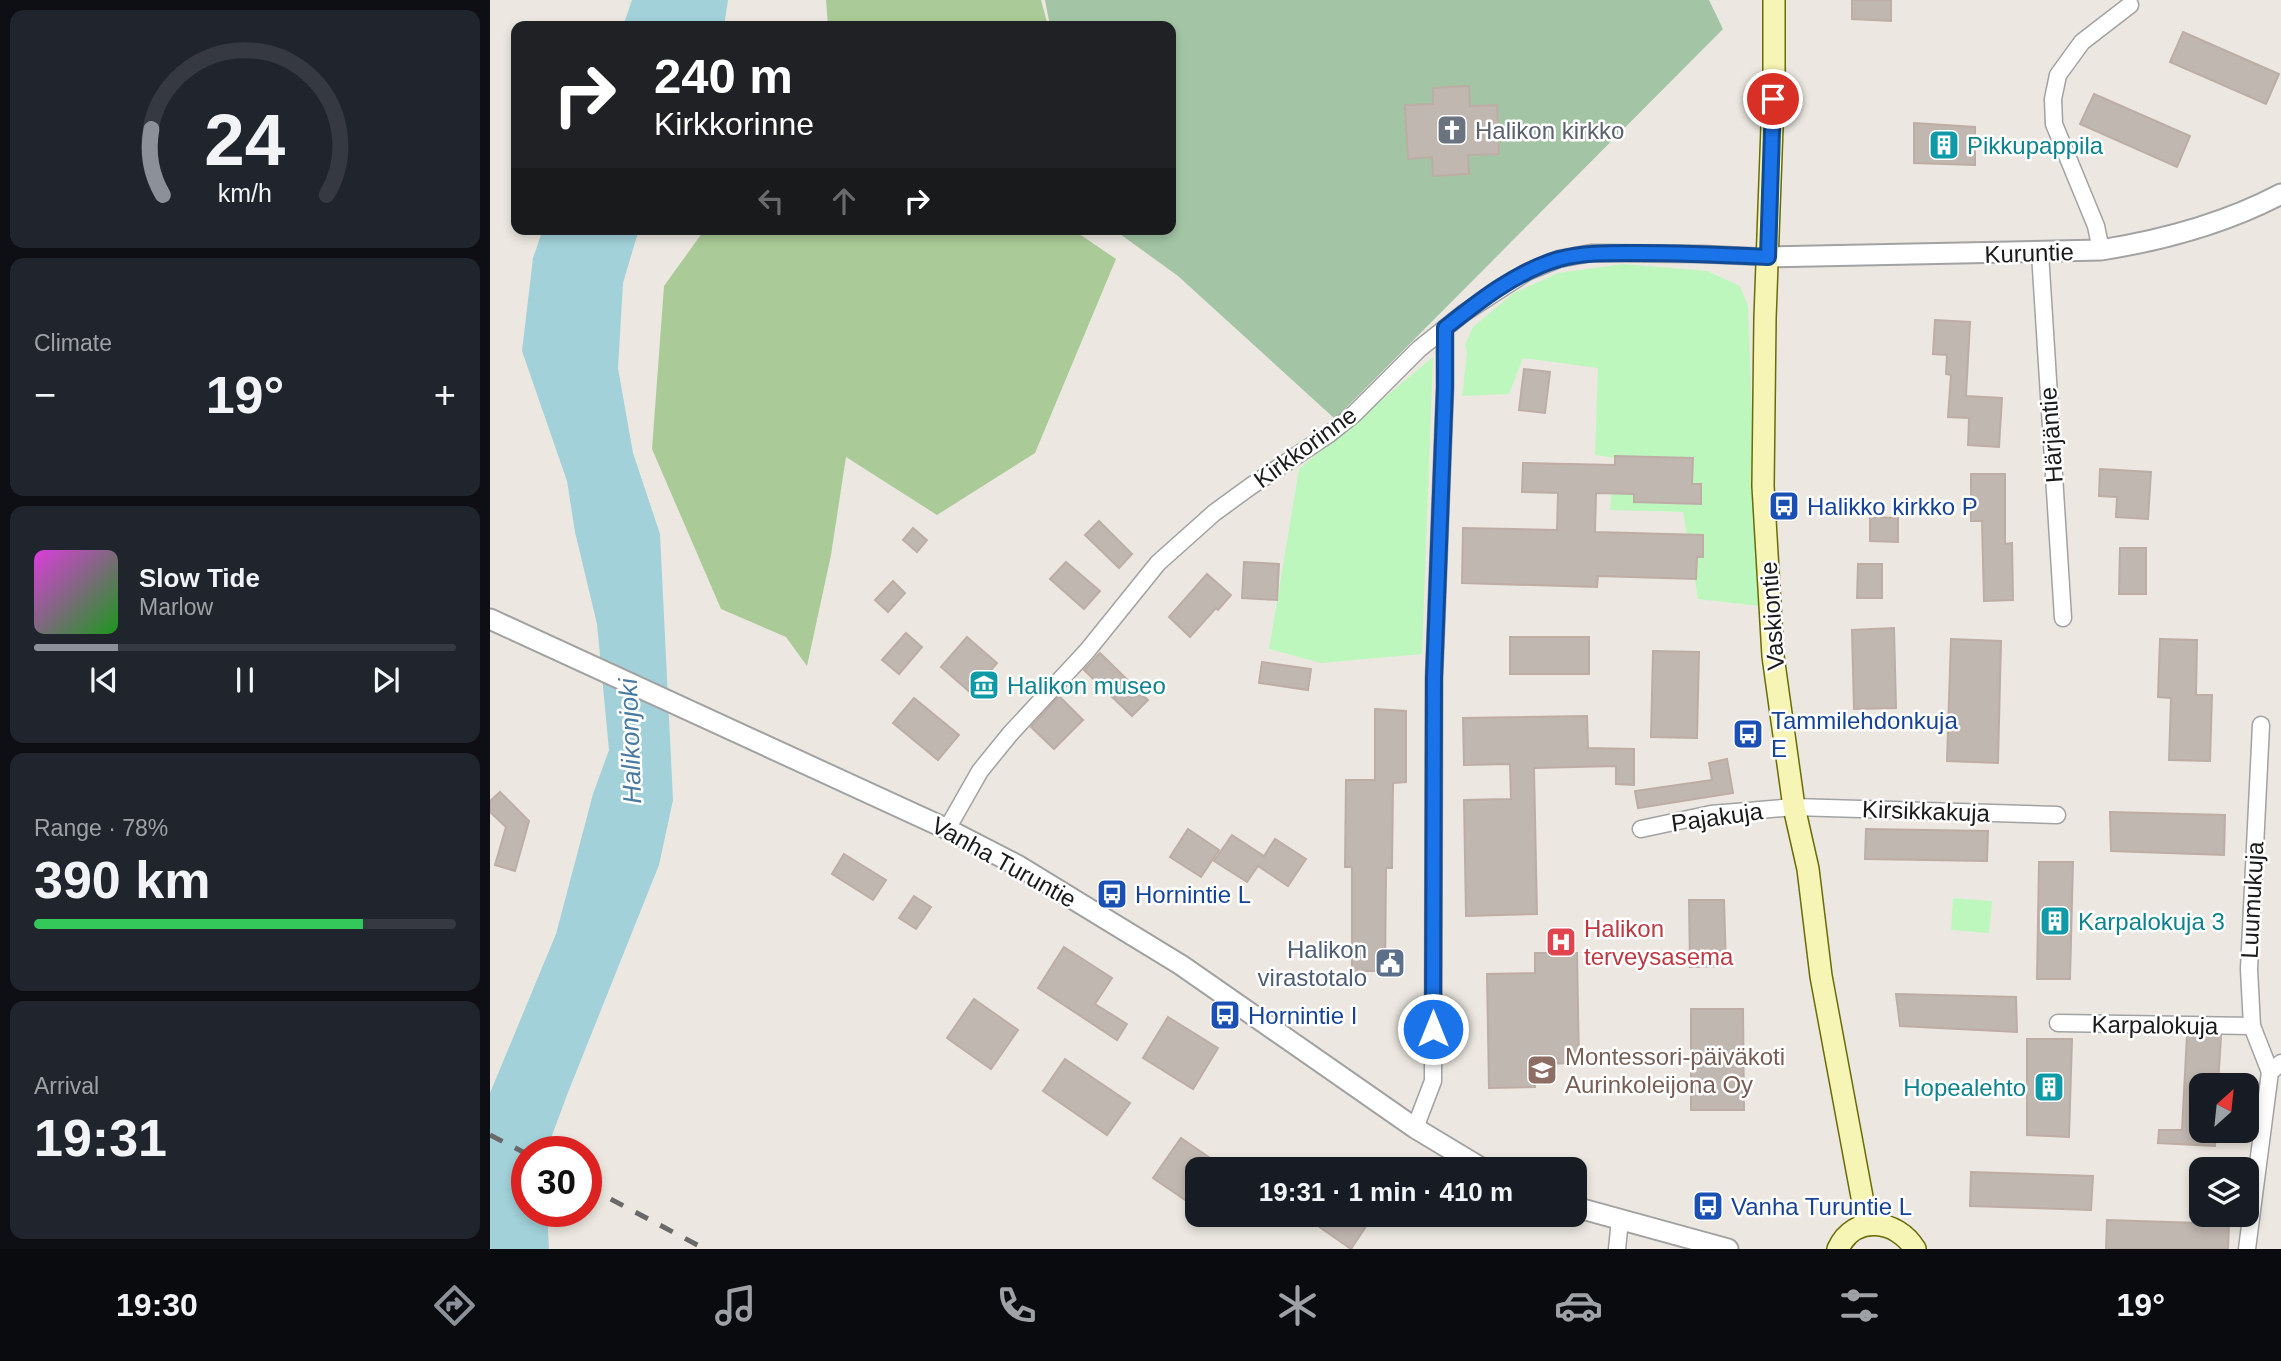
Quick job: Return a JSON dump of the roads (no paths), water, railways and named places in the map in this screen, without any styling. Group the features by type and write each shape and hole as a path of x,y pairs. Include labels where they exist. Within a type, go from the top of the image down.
{"main road":[{"name":"Vaskiontie","path":"1774,0 1763,486 1773,656 1794,807 1808,869 1821,976 1867,1224"},
{"path":"1838,1249 1847,1235 1867,1224 1889,1225 1899,1230 1915,1249"}],"street":[{"path":"2101,250 2096,226 2054,124 2053,99 2059,75 2082,43 2130,5"},
{"name":"Kuruntie","path":"1768,257 2101,250 2142,243 2213,225 2281,194"},
{"name":"Kirkkorinne","path":"947,829 981,771 1010,734 1087,651 1158,563 1241,492 1329,434 1354,414 1419,348 1499,288 1527,272 1559,259 1591,253 1768,257"},
{"name":"Härjäntie","path":"2040,253 2063,618"},
{"path":"1415,1128 1433,1081 1434,678 1445,328"},
{"name":"Vanha Turuntie","path":"490,619 947,829 1019,866 1181,965 1415,1128 1463,1157"},
{"name":"Luumukuja","path":"2261,725 2249,969 2252,1026 2276,1068"},
{"name":"Kirsikkakuja","path":"1794,807 2057,815"},
{"name":"Pajakuja","path":"1641,829 1711,814 1794,807"},
{"name":"Karpalokuja","path":"2058,1023 2252,1026"},
{"path":"2247,1249 2276,1068"},
{"path":"1587,1210 1728,1249"},
{"path":"1617,1249 1620,1220"}],"water":[{"path":"632,0 728,0 725,21 625,21"},
{"name":"Halikonjoki","path":"541,235 637,235 623,283 618,368 633,453 660,534 673,800 659,865 552,1136 511,1136 511,1227 548,1227 549,1249 490,1249 490,1093 556,934 593,794 609,750 597,624 575,532 567,481 522,351 533,258"}],"railway":[{"path":"490,1135 511,1146"},
{"path":"602,1194 705,1249"}],"place":[{"name":"Halikon kirkko","path":"1452,130"},
{"name":"Pikkupappila","path":"1944,145"},
{"name":"Halikko kirkko P","path":"1784,506"},
{"name":"Halikon museo","path":"984,685"},
{"name":"Tammilehdonkuja E","path":"1748,734"},
{"name":"Hornintie L","path":"1112,894"},
{"name":"Karpalokuja 3","path":"2055,921"},
{"name":"Halikon terveysasema","path":"1561,942"},
{"name":"Halikon virastotalo","path":"1390,963"},
{"name":"Hornintie I","path":"1225,1015"},
{"name":"Montessori-päiväkoti Aurinkoleijona Oy","path":"1542,1070"},
{"name":"Hopealehto","path":"2049,1087"},
{"name":"Vanha Turuntie L","path":"1708,1206"}]}
